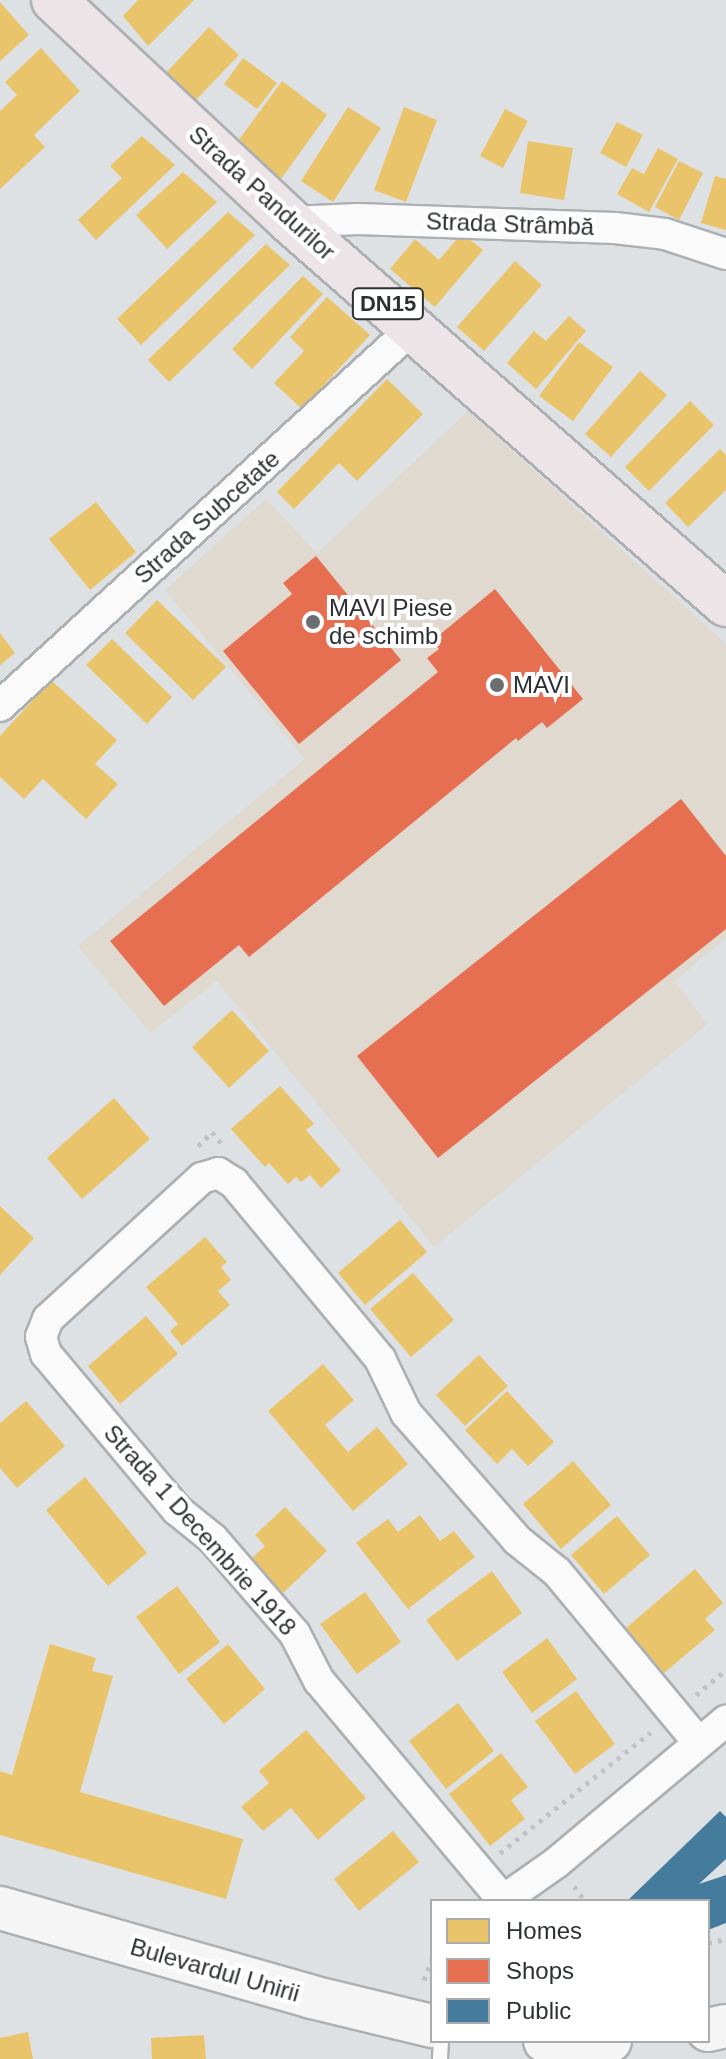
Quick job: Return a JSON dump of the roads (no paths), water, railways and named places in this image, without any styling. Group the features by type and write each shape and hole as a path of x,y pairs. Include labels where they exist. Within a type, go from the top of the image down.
{"highway":[{"name":"Strada Pandurilor","path":"54,0 291,222 726,604"}],"main road":[{"name":"Bulevardul Unirii","path":"0,1908 312,1997 430,2026"}],"street":[{"name":"Strada Strâmbă","path":"291,222 358,219 615,228 665,234 726,254"},
{"name":"Strada Subcetate","path":"0,706 414,327"},
{"name":"Strada 1 Decembrie 1918","path":"501,1899 319,1681 295,1634 213,1539 177,1510 46,1354 41,1337 48,1319 202,1178 218,1173 234,1183 380,1359 406,1413 517,1540 557,1572 699,1743"},
{"path":"503,1899 556,1863 726,1721"}],"place":[{"name":"MAVI Piese de schimb","path":"313,622"},
{"name":"MAVI","path":"497,685"}]}
